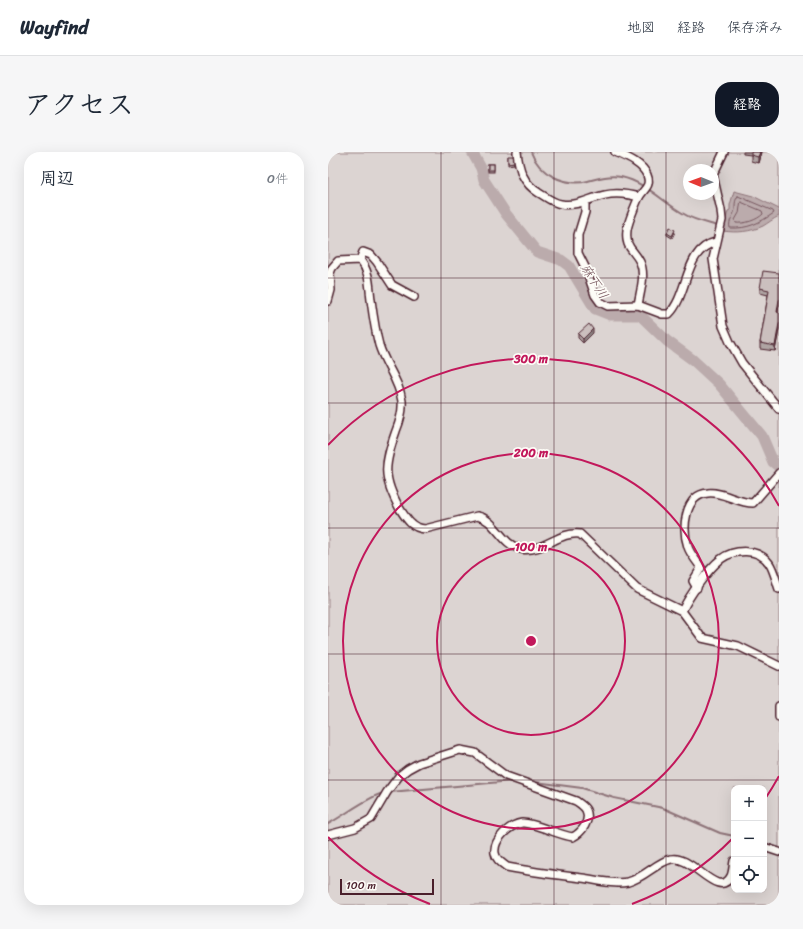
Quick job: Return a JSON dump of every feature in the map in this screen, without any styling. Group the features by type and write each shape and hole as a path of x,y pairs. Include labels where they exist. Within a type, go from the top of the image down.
{"street":[{"path":"517,152 521,174 525,182 533,190 553,202 561,204 585,202 613,194 626,194 639,197"},
{"path":"615,152 635,162 647,174 648,182 646,189 639,197 627,228 626,242 640,263 642,270 642,284 638,305"},
{"path":"724,152 713,175 722,220 713,259 724,326 730,342 742,363 779,409"},
{"path":"585,202 585,212 578,235 578,253 586,269 595,295 600,302 608,306 638,305 662,314 669,314 676,304 698,250 708,243 716,242"},
{"path":"360,260 363,252 371,255 392,285 414,297"},
{"path":"328,301 332,268 338,261 360,260"},
{"path":"360,260 367,268 370,282 371,300 380,346 388,366 395,377 402,401 401,417 388,457 386,476 393,496 411,525 425,529 477,516 485,517 507,542 522,549 542,547 573,533 580,534 636,589 682,611 702,638 738,646 779,666"},
{"path":"697,588 693,582 701,568 689,549 685,537 687,514 694,500 702,494 710,492 746,503 753,503 779,473"},
{"path":"682,611 697,588 722,559 738,552 759,554 764,558 769,564 779,588"},
{"path":"779,706 779,717"},
{"path":"328,835 354,828 371,819 386,792 399,776 408,769 451,752 466,750 475,752 506,776 576,801 585,809 587,817 584,827 573,837 560,835 530,824 522,823 511,827 496,844 495,853 498,861 507,867 600,882 626,882 644,875 670,859 679,859 694,866 705,877 715,882 722,883 728,881 731,875"},
{"path":"767,849 779,852"}],"shaded area":[{"path":"328,152 779,152 779,905 328,905"}],"water":[{"path":"734,191 753,196 779,209 779,216 763,226 753,230 738,232 723,231"}],"building":[{"path":"751,152 760,152 758,157 751,155"},
{"path":"508,156 513,156 514,162 508,163"},
{"path":"488,164 494,164 494,170 488,170"},
{"path":"670,227 675,230 672,236 667,233"},
{"path":"763,271 779,273 779,299 777,312 779,313 779,323 775,346 760,343 769,290 760,288"},
{"path":"589,324 593,329 583,339 578,334"}],"waterway":[{"name":"麻下川","path":"472,152 481,168 484,180 506,214 537,252 561,260 569,266 595,309 610,315 640,315 667,341 693,360 719,384 762,436 773,462 779,467"},
{"path":"531,152 540,167 554,177 571,182 588,181 612,176 621,177 638,183 688,216 718,226"},
{"path":"390,792 512,781"},
{"path":"528,781 582,788 614,798 663,808 720,833 731,835"},
{"path":"328,824 372,797 384,793"}]}
